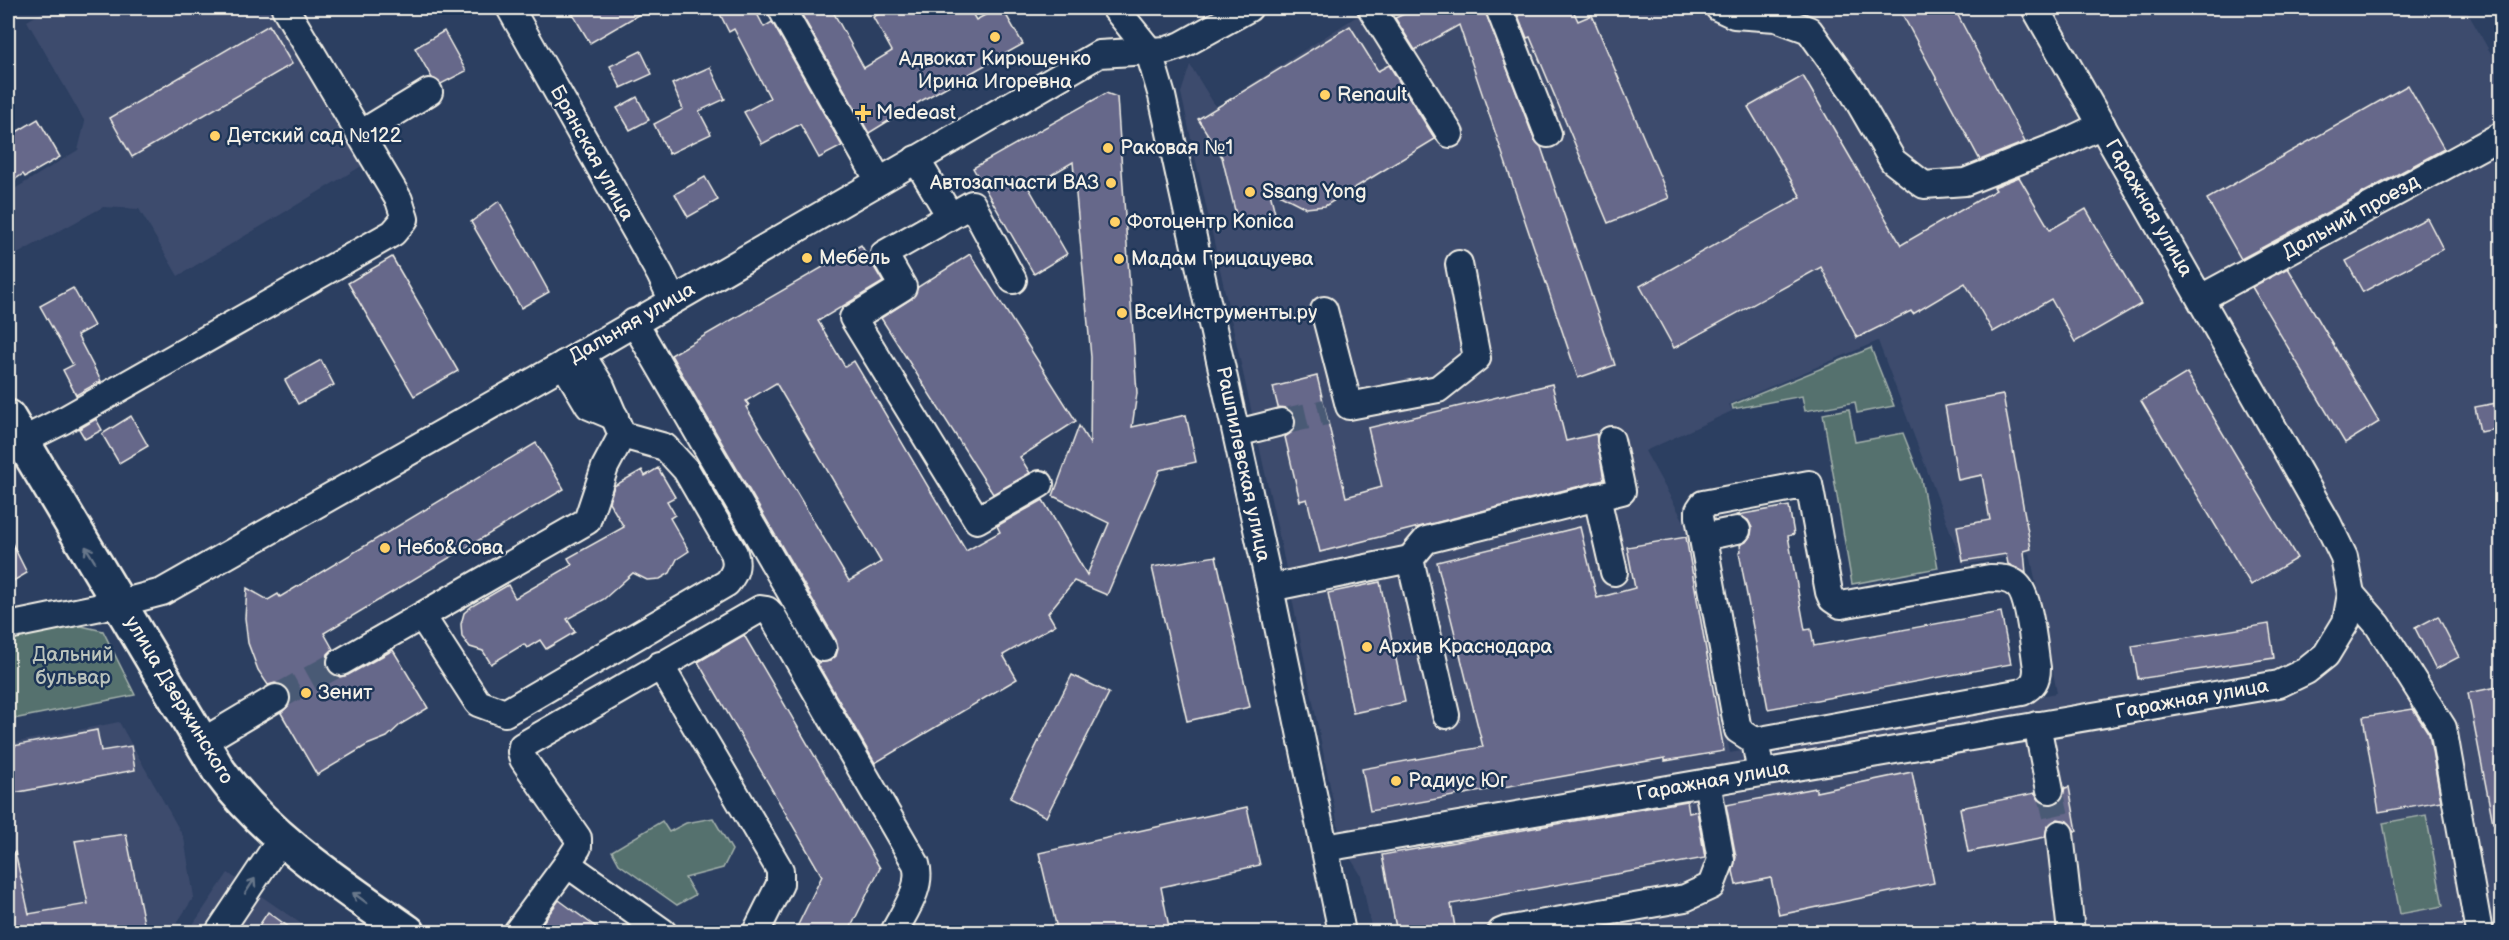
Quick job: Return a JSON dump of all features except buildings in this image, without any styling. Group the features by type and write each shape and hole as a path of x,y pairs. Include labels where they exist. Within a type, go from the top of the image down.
{"main road":[{"name":"улица Дзержинского","path":"15,429 202,742 239,798 281,839 408,933"}],"street":[{"path":"15,429 63,420 393,233 405,219 399,200 285,8"},
{"name":"Брянская улица","path":"510,8 660,274 672,300"},
{"path":"781,8 879,181"},
{"name":"Рашпилевская улица","path":"1115,8 1148,49 1162,96 1237,433 1326,848 1342,933"},
{"name":"Дальняя улица","path":"8,626 162,592 572,359 1099,54 1148,49 1167,50 1182,45 1249,8"},
{"path":"1371,8 1450,134"},
{"path":"1499,8 1548,134"},
{"path":"1719,8 1734,15 1776,18 1809,30 1852,90 1893,161 1924,185 1965,182 2064,143 2102,125"},
{"name":"Гаражная улица","path":"1326,848 2279,684 2306,671 2326,655 2346,622 2351,594 2344,557 2328,524 2201,298 2035,8"},
{"path":"360,134 429,92"},
{"name":"Дальний проезд","path":"2201,298 2502,135"},
{"path":"916,159 950,216"},
{"path":"1013,280 972,204 884,254 903,287 853,318 977,519 1040,484"},
{"path":"1324,310 1337,409 1438,389 1477,358 1458,264"},
{"path":"634,322 822,648"},
{"path":"341,662 587,522 605,467 601,386 572,359"},
{"path":"422,616 478,702 505,713 727,583 734,574 737,563 734,554 686,470 665,447 604,419"},
{"path":"1237,433 1281,422"},
{"path":"1270,588 1410,559 1426,540 1622,491 1611,440"},
{"path":"1809,484 1832,599 1840,605 1990,578 2006,578 2019,586 2025,598 2037,676 2032,686 2022,692 1755,741 1738,730 1703,537 1699,517 1699,510 1703,504 1809,484"},
{"path":"1597,497 1614,572"},
{"path":"1703,537 1737,530"},
{"path":"1410,559 1446,715"},
{"path":"2351,594 2378,625 2443,728 2479,933"},
{"path":"517,933 578,847 578,838 524,759 521,752 522,746 751,612 760,609 767,610 916,864 919,875 917,885 894,933"},
{"path":"660,665 780,870 782,877 780,884 756,933"},
{"path":"202,742 276,698"},
{"path":"1970,701 1976,736"},
{"path":"2037,725 2050,790"},
{"path":"1755,741 1761,773"},
{"path":"1502,933 1506,930 1685,898 1711,886 1720,860 1707,782"},
{"path":"2060,834 2071,933"},
{"path":"219,933 281,839"},
{"path":"567,864 663,933"}],"shaded area":[{"name":"Детский сад №122","path":"50,8 274,8 365,164 178,276 139,209 103,207 8,259 8,193 78,150 85,122 27,21"},
{"path":"1395,8 2465,8 2502,73 2501,932 1372,932 1361,875 1342,845 1282,549 1181,93 1190,65 1216,107 1365,11 1387,12","holes":["1878,341 1963,565 2030,553 2057,693 1730,753 1687,527 1645,451 1732,411 1729,404"]},
{"path":"119,722 184,838 194,897 171,932 8,932 8,744"},
{"path":"228,873 313,932 188,932"}],"green space":[{"path":"1871,348 1894,406 1857,413 1855,402 1805,411 1802,396 1733,409 1732,405"},
{"path":"1849,409 1855,442 1903,433 1921,479 1938,568 1852,584 1823,414"},
{"name":"Дальний бульвар","path":"77,625 103,631 135,695 8,720 8,639"},
{"path":"2426,815 2443,906 2400,914 2383,823"},
{"path":"713,818 732,850 723,868 685,878 695,895 677,905 619,864 612,851 662,821 669,832 686,823"}],"tunnel":[{"path":"1281,422 1326,412"},
{"path":"276,698 341,662"},
{"path":"2050,790 2060,834"}],"place":[{"name":"Адвокат Кирющенко Ирина Игоревна","path":"995,37"},
{"name":"Renault","path":"1325,95"},
{"name":"Medeast","path":"863,113"},
{"name":"Детский сад №122","path":"215,136"},
{"name":"Раковая №1","path":"1108,148"},
{"name":"Автозапчасти ВАЗ","path":"1111,183"},
{"name":"Ssang Yong","path":"1250,192"},
{"name":"Фотоцентр Konica","path":"1115,222"},
{"name":"Мебель","path":"807,258"},
{"name":"Мадам Грицацуева","path":"1119,259"},
{"name":"ВсеИнструменты.ру","path":"1122,313"},
{"name":"Небо&Сова","path":"385,548"},
{"name":"Архив Краснодара","path":"1367,647"},
{"name":"Зенит","path":"306,693"},
{"name":"Радиус Юг","path":"1396,781"}]}
